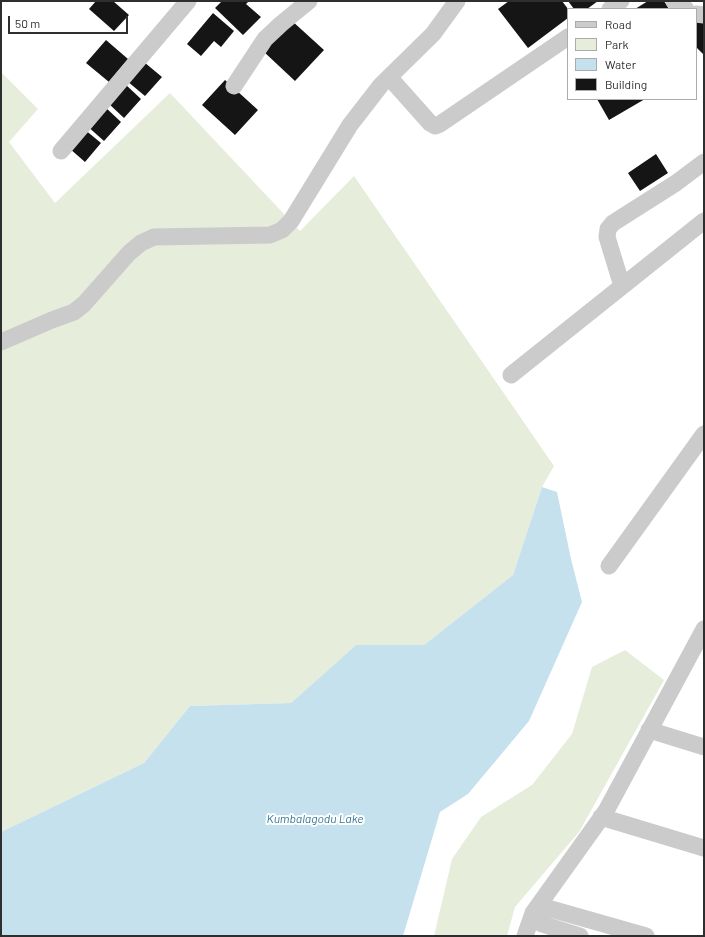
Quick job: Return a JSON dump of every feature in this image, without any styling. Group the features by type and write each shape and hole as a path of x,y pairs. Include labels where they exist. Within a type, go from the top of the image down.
{"street":[{"path":"61,151 188,1"},
{"path":"1,342 74,312 84,304 128,253 141,243 154,237 270,235 282,230 290,221 350,124 381,85 433,34 457,1"},
{"path":"611,8 621,1"},
{"path":"674,1 684,8"},
{"path":"234,86 265,39 298,4"},
{"path":"389,77 430,123 435,126 567,38"},
{"path":"622,286 607,237 608,229 613,222 676,183 704,162"},
{"path":"511,375 704,221"},
{"path":"609,566 704,434"},
{"path":"525,936 533,913 606,811 649,730 698,653 704,629"},
{"path":"649,730 704,747"},
{"path":"601,817 704,848"},
{"path":"533,913 544,907 646,936"},
{"path":"533,913 542,924 580,936"}],"green space":[{"path":"1,72 38,109 9,142 55,203 170,93 300,231 354,176 554,466 542,487 513,575 424,645 356,645 291,703 190,706 144,763 1,832"},
{"path":"625,650 664,680 579,832 515,907 507,936 434,936 452,859 481,817 532,785 572,734 592,667"}],"water":[{"name":"Kumbalagodu Lake","path":"542,487 557,492 582,602 529,721 468,794 440,812 403,936 1,936 1,832 144,763 190,706 291,703 356,645 424,645 513,575"}],"building":[{"path":"96,1 113,1 129,15 114,31 89,9"},
{"path":"222,1 249,1 246,4 261,17 243,35 215,8"},
{"path":"509,1 562,1 567,8 567,19 528,48 498,9"},
{"path":"568,1 598,1 588,8 573,8"},
{"path":"648,1 664,1 668,8 637,8"},
{"path":"213,13 234,31 221,47 214,41 201,56 187,44"},
{"path":"291,20 324,50 295,81 263,51"},
{"path":"697,22 704,23 704,55 697,48"},
{"path":"106,40 128,59 109,82 86,63"},
{"path":"144,62 162,77 145,96 127,81"},
{"path":"225,80 258,110 235,135 202,105"},
{"path":"125,84 141,99 124,118 108,103"},
{"path":"598,100 643,100 609,120"},
{"path":"104,106 121,122 104,141 86,125"},
{"path":"84,129 101,143 85,162 69,148"},
{"path":"656,154 668,173 640,191 628,173"}]}
